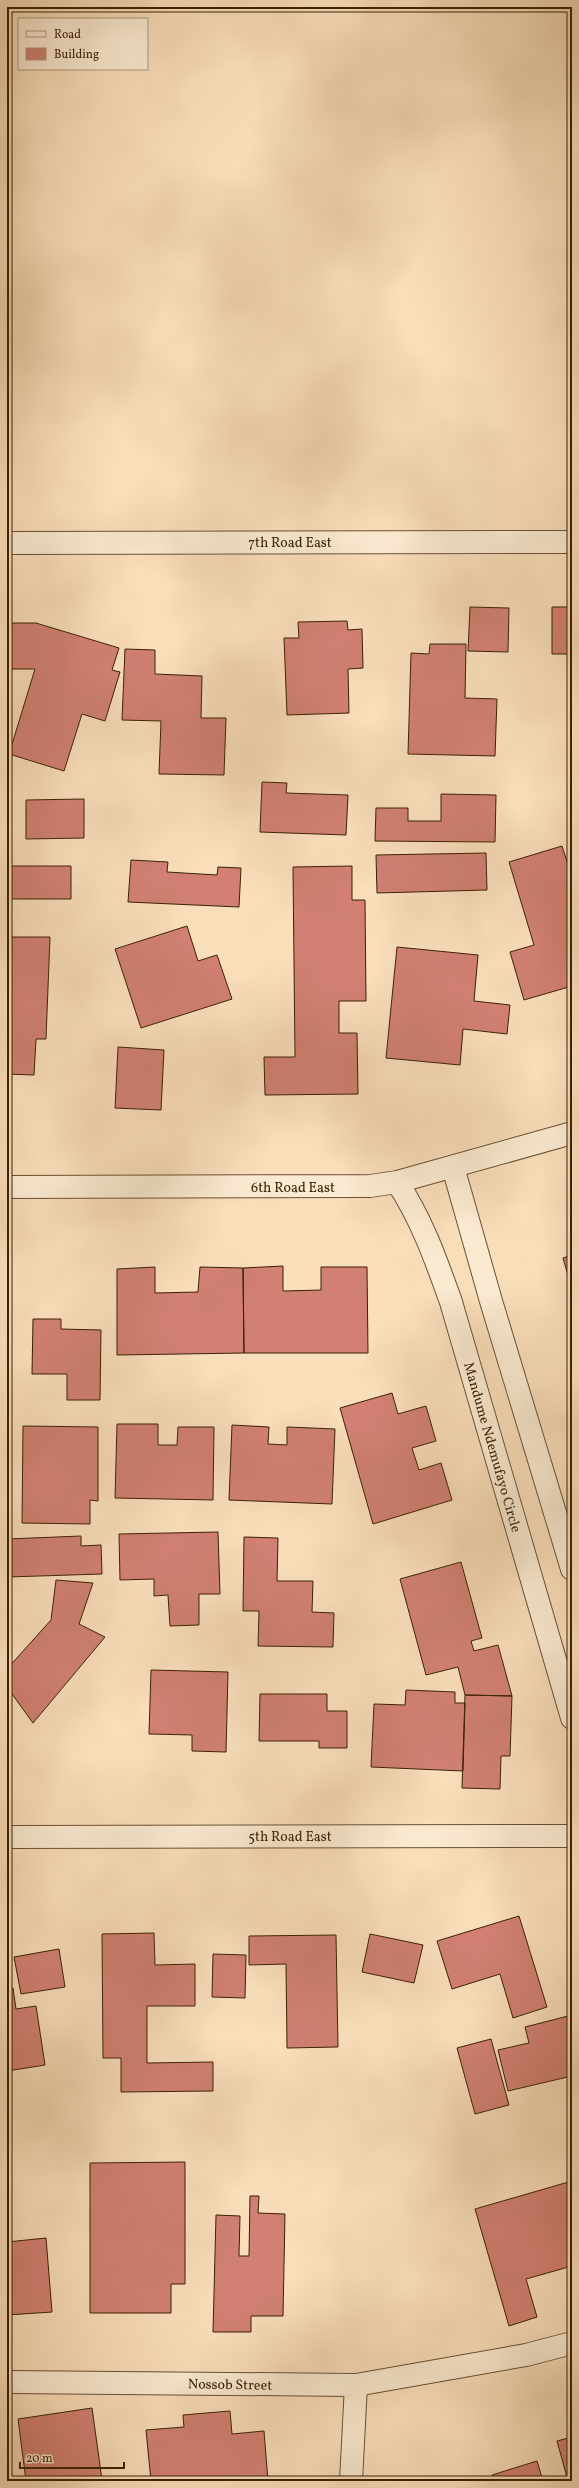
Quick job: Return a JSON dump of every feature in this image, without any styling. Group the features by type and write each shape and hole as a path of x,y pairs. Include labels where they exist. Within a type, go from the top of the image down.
{"street":[{"name":"7th Road East","path":"7,543 572,542"},
{"name":"6th Road East","path":"7,1187 336,1187 398,1182 572,1133"},
{"path":"453,1167 491,1301 572,1569"},
{"name":"Mandume Ndemufayo Circle","path":"398,1182 414,1208 429,1238 451,1302 572,1718"},
{"name":"5th Road East","path":"7,1837 572,1836"},
{"name":"Nossob Street","path":"7,2382 356,2385 526,2355 572,2343"},
{"path":"351,2481 356,2385"}],"building":[{"path":"470,607 509,608 508,652 468,651"},
{"path":"552,607 572,607 572,654 552,654"},
{"path":"347,621 348,630 362,629 363,668 348,669 349,713 287,715 284,638 299,638 298,622"},
{"path":"7,623 36,623 119,648 112,670 120,672 105,721 82,714 64,771 9,754 35,669 7,669"},
{"path":"430,644 466,644 465,698 497,699 495,756 408,754 411,653 429,654"},
{"path":"125,649 155,650 155,674 202,676 201,718 226,718 224,775 159,774 161,721 122,720"},
{"path":"262,782 287,783 286,793 348,795 346,835 260,832"},
{"path":"441,794 496,795 495,842 375,841 376,808 408,808 408,821 441,821"},
{"path":"84,799 84,838 26,839 26,800"},
{"path":"562,846 572,877 572,986 524,1000 510,952 534,945 509,862"},
{"path":"486,853 487,890 377,893 376,855"},
{"path":"131,860 168,862 167,872 217,875 218,867 241,868 239,907 128,902"},
{"path":"7,866 71,866 71,899 7,899"},
{"path":"352,866 352,900 365,900 366,1001 339,1001 339,1033 357,1033 358,1094 265,1095 264,1057 295,1057 293,867"},
{"path":"187,926 198,961 217,955 232,999 141,1028 115,949"},
{"path":"7,937 50,937 46,1039 36,1039 34,1075 7,1074"},
{"path":"397,947 478,955 474,1001 510,1005 507,1034 463,1029 460,1065 386,1058"},
{"path":"118,1047 164,1050 161,1110 115,1108"},
{"path":"572,1255 572,1289 563,1258"},
{"path":"283,1266 283,1291 321,1290 321,1267 367,1267 368,1353 244,1353 243,1268"},
{"path":"155,1267 155,1293 198,1292 200,1267 243,1268 244,1353 117,1355 117,1269"},
{"path":"33,1319 61,1319 61,1329 101,1330 100,1400 67,1400 67,1374 32,1374"},
{"path":"392,1393 398,1414 426,1406 436,1441 412,1448 419,1470 441,1463 452,1500 373,1524 340,1408"},
{"path":"117,1424 158,1424 158,1445 177,1445 178,1427 214,1427 213,1500 115,1498"},
{"path":"232,1425 269,1427 268,1444 287,1445 287,1427 335,1429 332,1504 229,1500"},
{"path":"23,1426 98,1427 98,1501 90,1500 90,1524 22,1523"},
{"path":"218,1532 220,1594 199,1594 199,1625 170,1626 168,1595 154,1596 154,1579 120,1580 119,1534"},
{"path":"81,1536 81,1546 101,1545 102,1574 7,1577 7,1539"},
{"path":"244,1537 278,1538 277,1581 313,1581 312,1612 334,1613 333,1647 258,1646 259,1611 243,1611"},
{"path":"461,1562 482,1638 471,1641 474,1651 498,1645 512,1696 465,1695 458,1667 426,1675 400,1579"},
{"path":"56,1580 93,1583 79,1624 105,1637 33,1723 7,1687 7,1669 51,1620"},
{"path":"151,1670 228,1672 226,1752 192,1751 192,1735 149,1734"},
{"path":"406,1690 455,1692 455,1703 465,1703 463,1771 371,1767 374,1704 405,1705"},
{"path":"260,1694 327,1694 327,1711 347,1711 347,1748 319,1748 319,1741 259,1741"},
{"path":"465,1695 512,1696 510,1756 501,1756 500,1789 462,1788"},
{"path":"519,1916 547,2007 513,2018 500,1974 452,1989 437,1941"},
{"path":"154,1933 155,1965 195,1964 195,2006 147,2006 147,2063 213,2062 213,2091 121,2092 121,2058 103,2058 102,1934"},
{"path":"370,1934 423,1945 414,1983 362,1972"},
{"path":"336,1935 338,2047 287,2048 286,1964 249,1965 249,1936"},
{"path":"59,1949 65,1987 21,1994 14,1957"},
{"path":"213,1954 246,1955 245,1998 212,1997"},
{"path":"13,1988 16,2009 36,2006 45,2065 7,2071 7,1989"},
{"path":"572,2015 572,2076 508,2091 498,2050 529,2043 525,2027"},
{"path":"491,2039 509,2105 475,2114 457,2048"},
{"path":"185,2162 185,2284 171,2284 171,2313 90,2313 90,2163"},
{"path":"572,2181 572,2266 526,2279 537,2317 509,2326 475,2209"},
{"path":"250,2196 259,2196 258,2213 285,2214 283,2316 251,2316 251,2332 213,2332 216,2215 240,2216 239,2256 249,2256"},
{"path":"46,2238 52,2312 7,2315 7,2242"},
{"path":"92,2408 102,2480 26,2481 18,2419"},
{"path":"230,2411 232,2434 264,2431 268,2481 151,2481 146,2430 184,2427 183,2415"},
{"path":"572,2437 572,2481 568,2481 557,2441"},
{"path":"537,2461 543,2481 494,2481 492,2475"}]}
